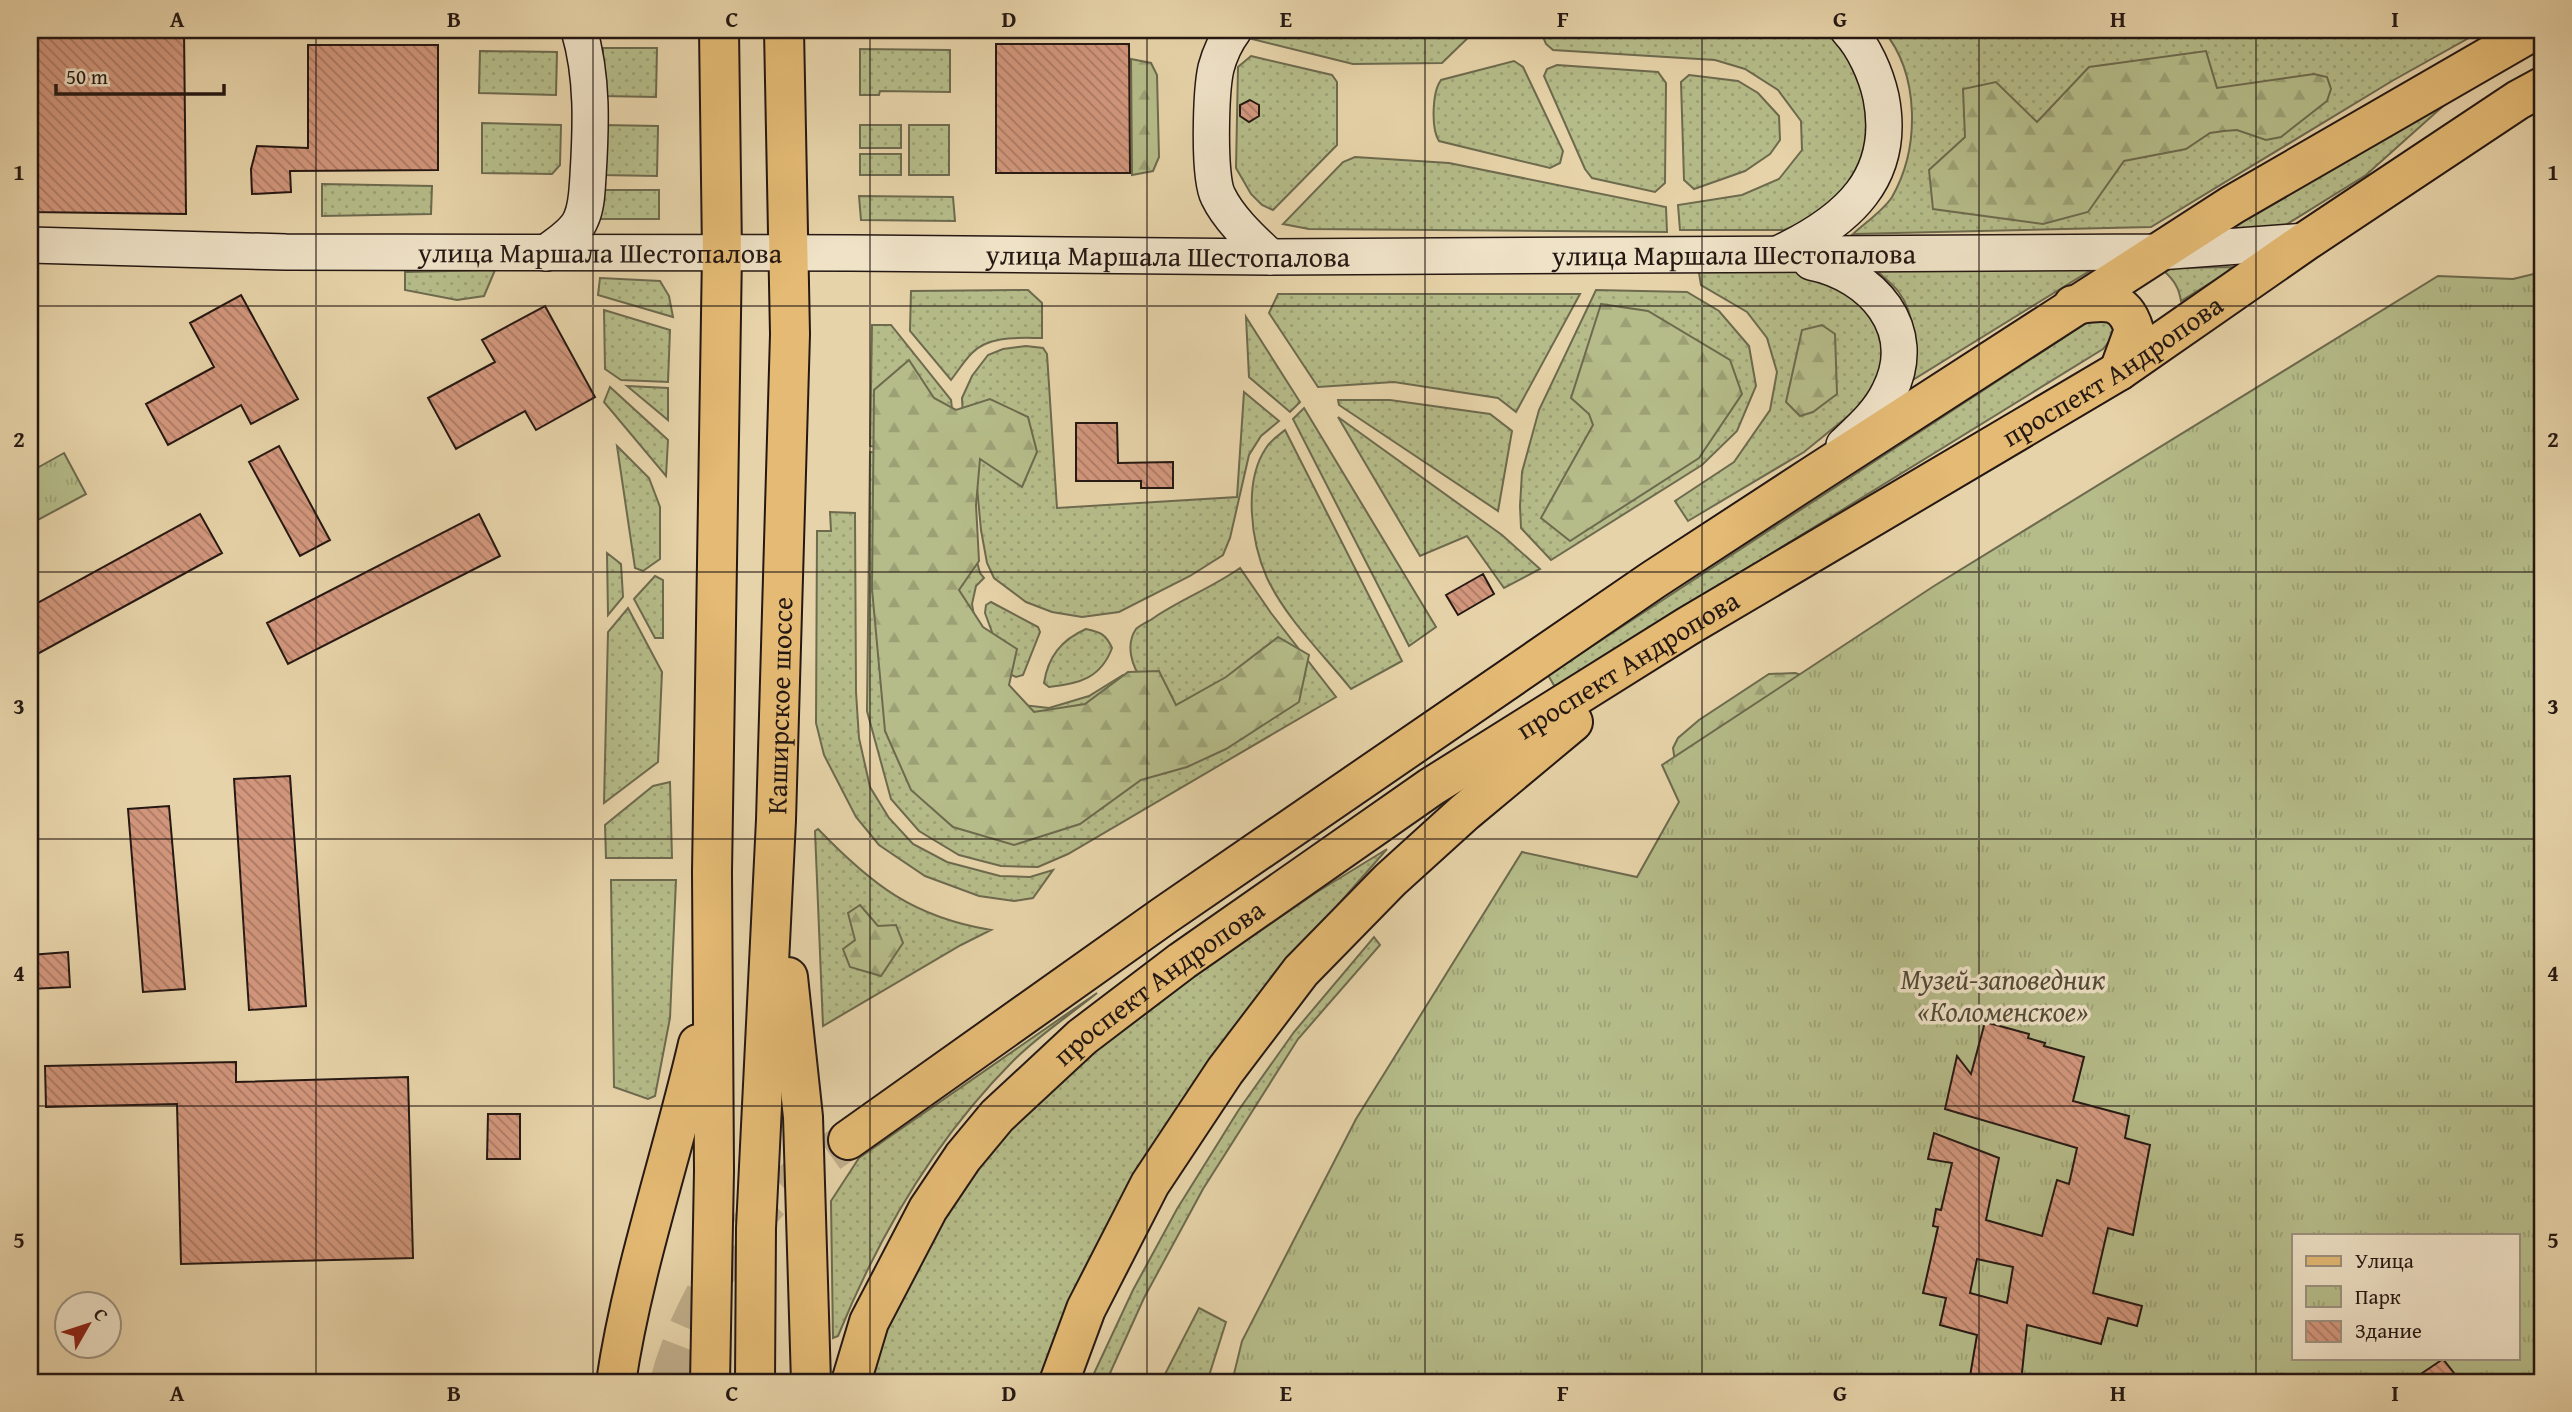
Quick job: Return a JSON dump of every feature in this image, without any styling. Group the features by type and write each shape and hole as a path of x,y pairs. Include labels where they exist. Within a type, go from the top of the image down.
{"main road":[{"path":"546,253 574,230 586,203 590,151 589,81 587,57 579,30"},
{"path":"710,1382 714,1171 711,984 722,253 719,30"},
{"name":"Каширское шоссе","path":"755,1382 755,1228 775,828 790,334 784,30"},
{"path":"1234,30 1224,43 1215,71 1212,182 1228,212 1270,257"},
{"path":"1777,255 1810,239 1838,219 1859,198 1882,156 1884,115 1877,78 1848,30"},
{"name":"проспект Андропова","path":"848,1140 1165,915 1653,580 2073,305 2232,205 2535,30"},
{"name":"проспект Андропова","path":"851,1382 869,1322 928,1209 963,1157 989,1126 1040,1074 1082,1037 1182,961 1409,803 1688,626 2119,371 2306,241 2518,100 2542,87"},
{"name":"улица Маршала Шестопалова","path":"30,245 280,251 1270,257 2158,252 2306,241"},
{"path":"1777,255 1834,266 1856,278 1878,298 1891,316 1898,340 1898,363 1890,391 1873,416 1816,473"},
{"path":"2073,305 2109,302 2121,307 2126,313 2134,330 2119,371"},
{"path":"1059,1382 1086,1310 1150,1184 1225,1071 1301,971 1390,880 1465,812 1688,626"},
{"path":"775,828 803,1117 811,1382"},
{"path":"616,1382 624,1331 684,1104 711,984"}],"green space":[{"path":"1247,30 1476,30 1442,63 1353,64 1240,36"},
{"path":"1540,30 1830,30 1869,87 1868,150 1849,188 1816,217 1784,230 1680,230 1678,205 1742,195 1779,179 1802,150 1801,121 1778,90 1745,69 1715,60 1553,50 1546,44"},
{"path":"1883,30 2483,30 2392,81 2151,227 1853,234 1889,202 1908,156 1912,112 1909,89 1904,68"},
{"path":"603,48 657,48 656,97 603,96"},
{"path":"860,49 950,50 950,92 880,91 879,95 860,95"},
{"path":"480,51 557,52 556,95 479,93"},
{"path":"2206,51 2217,88 2314,74 2327,77 2331,89 2327,101 2281,137 2266,140 2237,130 2210,133 2186,149 2124,161 2088,212 2043,224 1933,209 1929,170 1965,137 1963,89 1996,82 2037,122 2089,67"},
{"path":"1251,56 1332,75 1337,82 1337,145 1273,210 1262,205 1251,194 1236,168 1238,67"},
{"path":"1131,59 1151,63 1157,75 1159,157 1153,171 1132,175"},
{"path":"1514,61 1523,67 1563,151 1560,163 1550,168 1439,141 1436,135 1434,101 1441,80"},
{"path":"1557,65 1658,72 1666,83 1665,183 1655,192 1592,178 1585,169 1544,76 1547,69"},
{"path":"1689,75 1738,81 1758,93 1779,116 1780,140 1770,154 1745,171 1694,189 1684,180 1681,82"},
{"path":"2470,82 2366,175 2284,226 2232,230 2230,224"},
{"path":"482,123 561,125 560,165 552,174 482,173"},
{"path":"603,125 658,126 657,176 602,175"},
{"path":"860,125 901,125 901,148 860,148"},
{"path":"909,125 949,125 949,175 909,175"},
{"path":"860,154 901,154 901,175 860,175"},
{"path":"1355,157 1449,163 1666,207 1667,232 1309,229 1283,224 1343,162"},
{"path":"322,184 432,186 431,214 322,216"},
{"path":"597,190 659,190 659,219 597,219"},
{"path":"859,196 953,197 955,221 861,220"},
{"path":"1698,267 1796,268 1836,282 1869,310 1883,342 1881,372 1863,404 1804,452 1688,521 1675,501 1734,462 1770,410 1777,372 1767,338 1747,312 1701,285"},
{"path":"2236,267 2181,301 2176,284 2164,271 2168,268"},
{"path":"1874,268 2091,270 1911,381 1913,335 1909,312 1898,291"},
{"path":"495,270 484,296 457,300 405,290 405,272"},
{"name":"Музей-заповедник «Коломенское»","path":"2542,272 2542,1382 1232,1382 1242,1341 1356,1119 1522,852 1637,877 1679,802 1662,765 1934,586 2438,276 2513,279"},
{"path":"600,278 660,281 669,296 673,317 598,295"},
{"path":"1028,290 1042,303 1042,338 1015,338 987,343 972,353 951,380 910,331 911,291"},
{"path":"1596,290 1687,292 1719,311 1749,346 1756,386 1737,431 1702,465 1551,560 1521,528 1522,472 1539,410"},
{"path":"1278,294 1580,294 1516,412 1498,398 1394,382 1318,387 1269,313"},
{"path":"1601,304 1648,311 1730,360 1742,394 1699,458 1570,541 1541,518 1593,425 1589,414 1571,398"},
{"path":"604,310 670,330 668,382 621,380 605,369"},
{"path":"2109,313 2115,334 2103,349 1555,687 1548,675 2100,314"},
{"path":"1246,317 1300,402 1290,412 1249,377"},
{"path":"872,325 891,325 951,400 953,417 966,456 870,446"},
{"path":"1822,325 1835,334 1837,394 1813,412 1800,416 1786,402 1802,330"},
{"path":"1026,346 1043,348 1047,354 1057,508 1237,497 1244,392 1279,421 1261,436 1249,455 1230,538 1223,555 1190,576 1119,612 1082,617 1052,612 1026,602 994,578 987,563 981,530 975,466 963,418 962,398 972,376 988,355 1003,349"},
{"path":"909,360 934,398 956,410 990,399 1028,417 1037,452 1022,487 980,459 976,505 979,561 959,590 983,627 1017,649 1009,685 1034,712 1085,704 1128,672 1159,671 1176,705 1226,677 1278,637 1309,655 1299,702 1226,749 1187,767 1141,780 1080,824 1014,845 953,827 911,790 885,731 872,589 874,390"},
{"path":"627,386 668,388 668,420"},
{"path":"610,387 668,440 666,476 604,402"},
{"path":"1338,400 1390,400 1490,414 1512,431 1498,511 1339,405"},
{"path":"1304,408 1436,627 1409,646 1293,419"},
{"path":"1338,417 1502,535 1540,569 1504,588 1467,536 1420,556"},
{"path":"1285,430 1402,661 1351,689 1285,608 1261,563 1252,512 1254,478 1266,448"},
{"path":"617,446 649,478 660,507 660,559 643,571 635,568"},
{"path":"870,452 965,465 969,532 980,573 984,578 976,586 972,604 980,651 1013,704 1049,708 1089,696 1123,675 1143,680 1136,669 1130,649 1136,629 1240,568 1336,697 1068,854 1038,867 1001,866 959,855 919,831 891,799 867,711"},
{"path":"64,453 86,494 36,521 30,511 30,472"},
{"path":"830,512 855,513 856,692 859,738 870,787 889,818 913,844 947,862 1000,876 1030,877 1053,870 1033,898 1014,901 979,896 925,876 879,845 856,817 824,755 816,723 817,531 831,531"},
{"path":"607,553 621,564 623,597 608,615"},
{"path":"655,576 663,580 663,638 655,638 634,599"},
{"path":"991,602 1038,627 1040,632 1023,675 1016,677 1007,673 985,613 986,605"},
{"path":"628,608 662,672 658,762 604,803 608,632"},
{"path":"1086,629 1105,637 1112,648 1102,666 1088,678 1049,687 1044,683 1052,657 1069,638"},
{"path":"1795,673 1805,676 1675,762 1673,748 1678,738 1699,720 1769,674"},
{"path":"670,782 672,858 606,858 605,825 653,786"},
{"path":"818,829 857,867 895,896 939,917 991,930 823,1026 815,831"},
{"path":"1387,849 1285,965 1098,1259 1037,1382 862,1382 885,1308 997,1138 1112,1032 1317,892"},
{"path":"611,880 676,880 670,1018 655,1096 648,1099 614,1087"},
{"path":"860,905 878,926 896,925 903,943 881,976 850,967 843,949 855,940 848,913"},
{"path":"1374,937 1380,945 1298,1039 1203,1189 1144,1298 1106,1382 1090,1382 1133,1290 1177,1209 1238,1111 1294,1032"},
{"path":"1097,993 1014,1060 959,1122 912,1189 891,1225 838,1336 833,1338 831,1201 859,1158"},
{"path":"1199,1308 1226,1322 1207,1382 1161,1382"}],"building":[{"path":"30,30 184,30 186,214 30,212"},
{"path":"996,44 1129,44 1130,173 996,173"},
{"path":"308,45 438,45 438,170 290,171 291,192 252,194 251,169 257,146 308,148"},
{"path":"1250,100 1259,105 1259,116 1249,122 1240,116 1240,105"},
{"path":"241,295 298,399 251,424 241,405 168,445 146,404 214,367 190,323"},
{"path":"545,306 595,397 536,430 525,411 456,449 428,398 495,362 482,340"},
{"path":"1076,423 1117,423 1118,463 1173,462 1173,488 1141,488 1141,481 1076,481"},
{"path":"279,446 330,540 300,556 249,462"},
{"path":"200,514 222,553 30,658 30,607"},
{"path":"479,514 500,556 288,664 267,623"},
{"path":"1483,574 1494,594 1458,615 1446,595"},
{"path":"290,776 306,1006 249,1010 234,779"},
{"path":"169,806 185,989 143,992 128,809"},
{"path":"68,952 70,987 30,989 30,955"},
{"path":"1985,1022 2029,1034 2028,1038 2045,1043 2044,1046 2084,1057 2073,1101 2129,1116 2125,1138 2150,1145 2133,1235 2108,1228 2093,1293 2142,1306 2137,1326 2108,1318 2101,1344 2027,1325 2021,1382 1969,1382 1977,1335 1940,1325 1946,1298 1923,1293 1938,1227 1933,1226 1936,1209 1941,1210 1952,1163 1928,1159 1934,1133 1999,1158 1986,1220 2042,1236 2057,1180 2069,1184 2077,1148 1945,1109 1957,1056 1971,1074","holes":["1977,1259 2013,1267 2007,1303 1970,1293"]},
{"path":"236,1062 236,1082 408,1077 413,1258 181,1264 177,1104 46,1107 45,1066"},
{"path":"488,1114 520,1114 520,1159 487,1159"},
{"path":"2444,1360 2461,1382 2409,1382"}],"tunnel":[{"path":"669,1382 687,1330 731,1250 787,1185 848,1140"}]}
